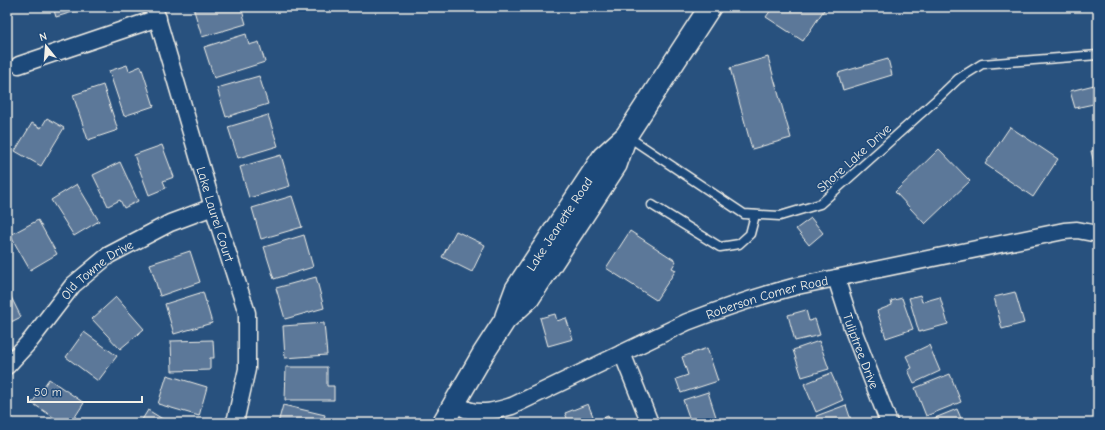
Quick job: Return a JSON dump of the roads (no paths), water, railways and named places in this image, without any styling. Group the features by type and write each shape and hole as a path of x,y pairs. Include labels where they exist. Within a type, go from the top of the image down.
{"street":[{"name":"Lake Jeanette Road","path":"443,423 454,402 505,320 529,298 616,165 626,136 710,7"},
{"path":"19,65 156,12"},
{"name":"Lake Laurel Court","path":"156,12 213,207 246,313 247,369 234,423"},
{"name":"Old Towne Drive","path":"7,366 30,341 73,285 109,255 170,223 213,207"},
{"name":"Roberson Comer Road","path":"454,402 468,410 484,412 496,411 512,406 687,322 713,311 763,295 836,278 1064,231 1077,230 1098,234"},
{"name":"Tuliptree Drive","path":"836,278 853,330 889,423"},
{"path":"622,353 650,423"}],"lane":[{"name":"Shore Lake Drive","path":"626,136 744,214 780,216 820,204 958,79 982,64 1098,55"},
{"path":"652,205 720,247 739,244 750,234 755,214"}]}
